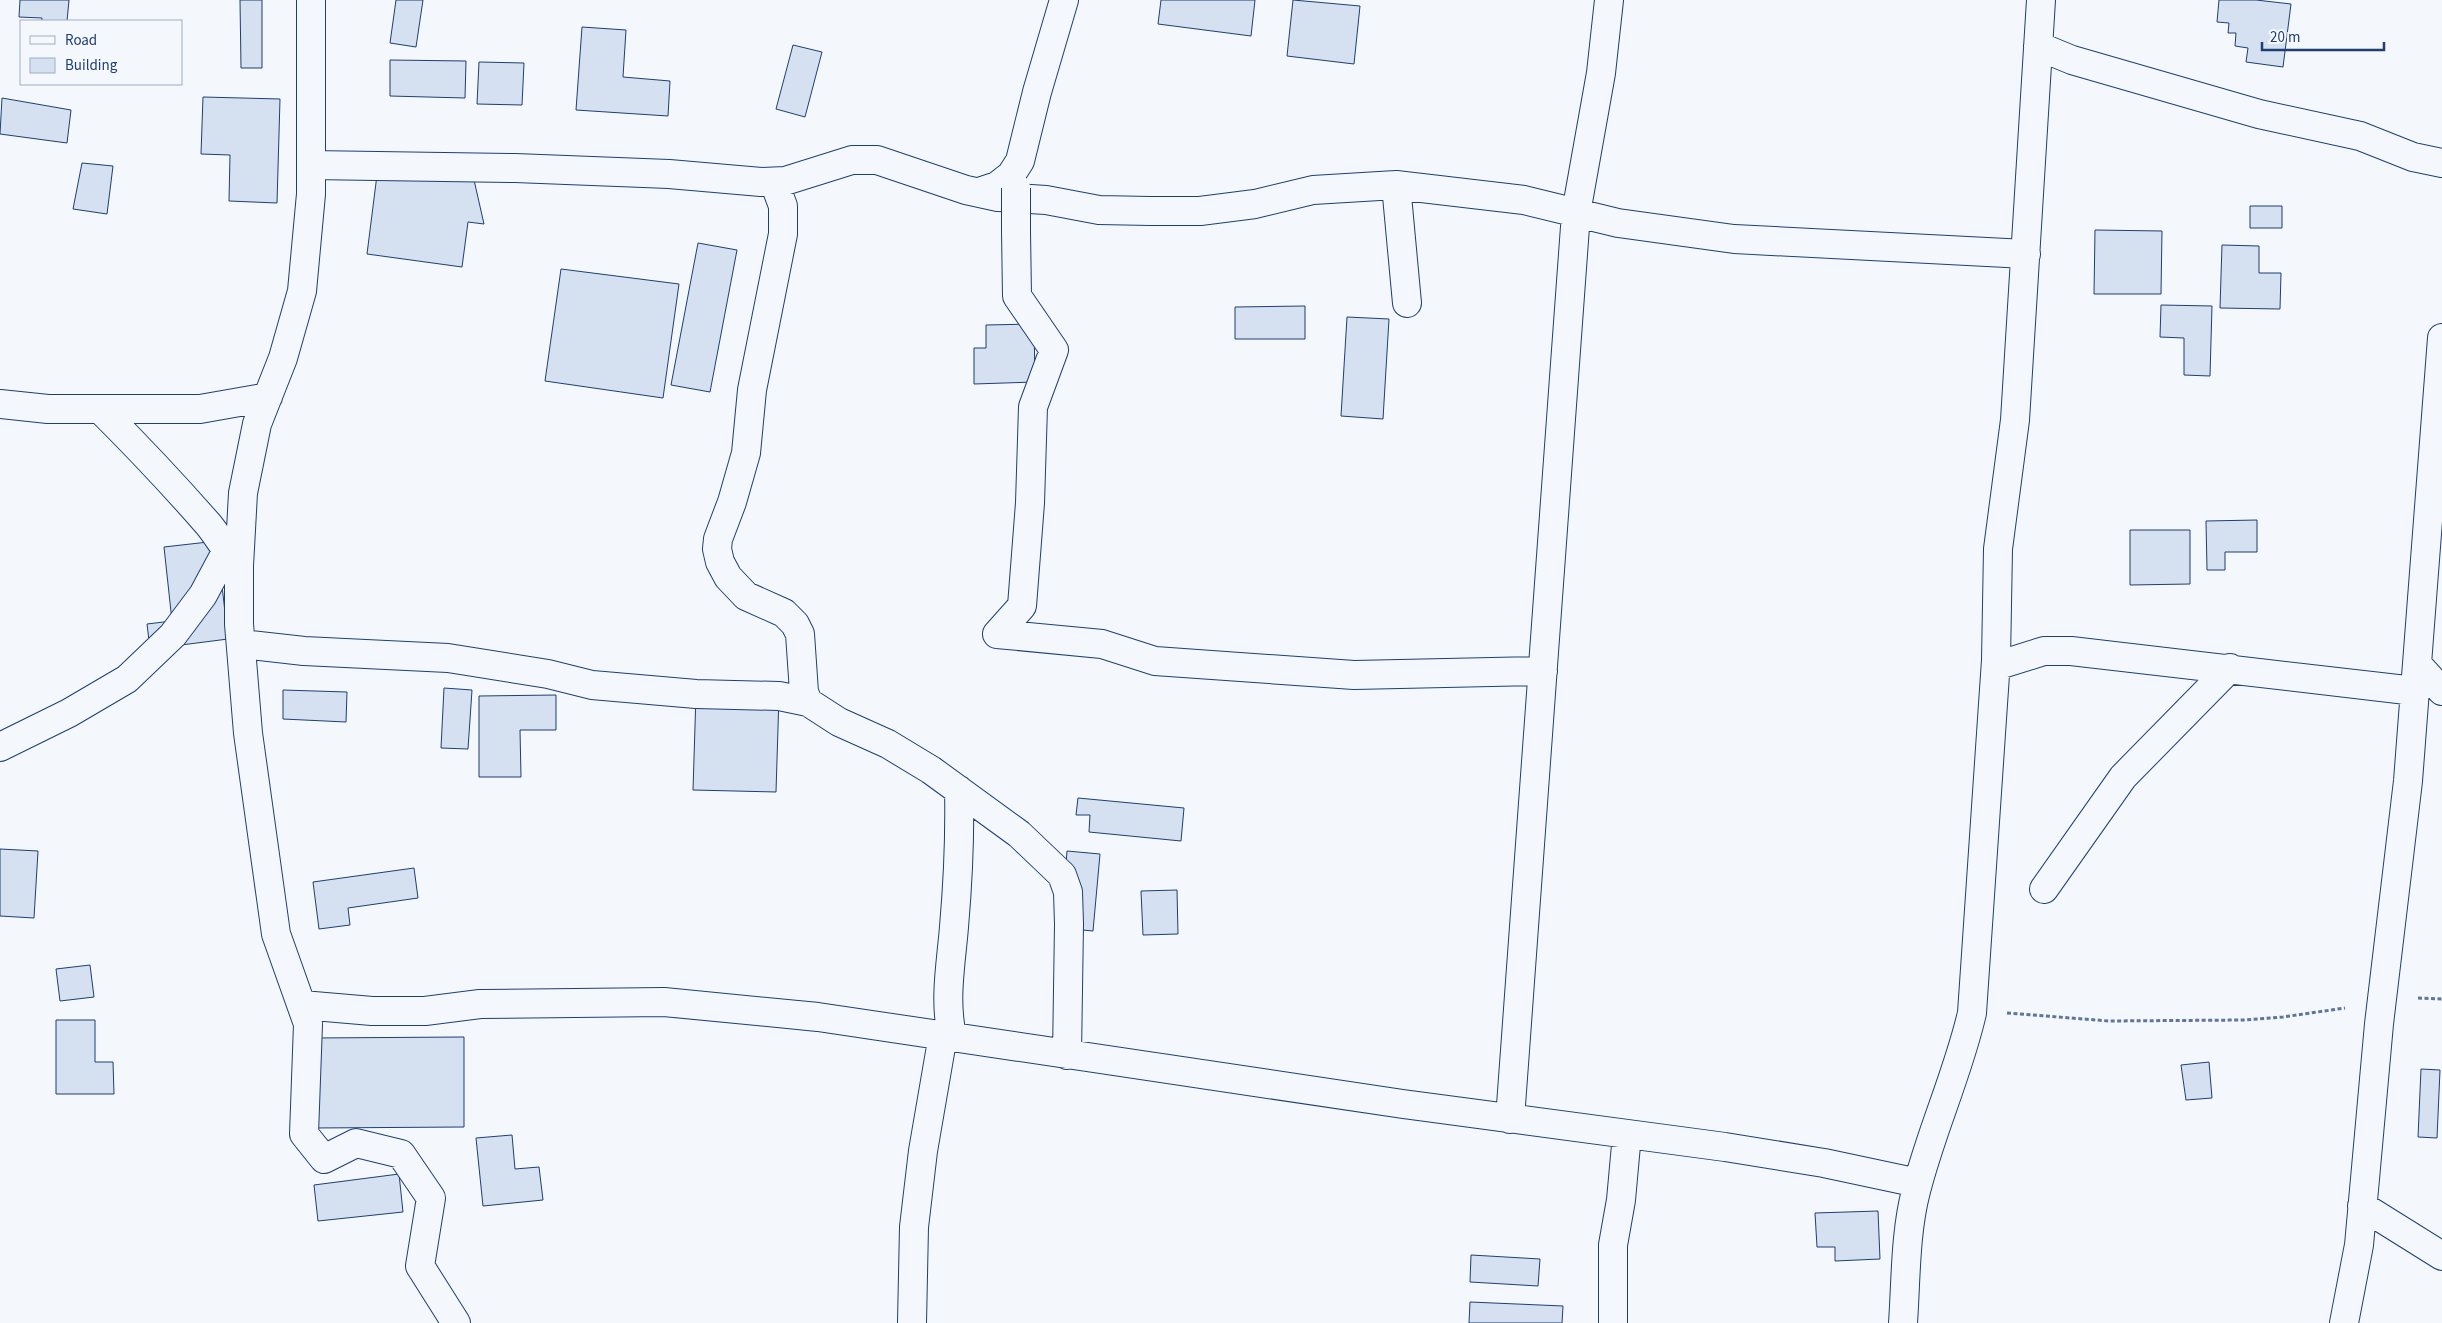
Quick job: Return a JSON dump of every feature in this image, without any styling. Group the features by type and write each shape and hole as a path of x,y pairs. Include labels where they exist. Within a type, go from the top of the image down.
{"street":[{"path":"310,0 310,194 302,291 283,358 257,424 243,493 233,559 248,733 276,934 308,1024 304,1134 324,1160 356,1143 401,1154 431,1198 420,1266 456,1323"},
{"path":"978,192 997,186 1011,175 1020,161 1037,92 1064,0"},
{"path":"1510,1119 1576,213 1601,73 1609,0"},
{"path":"1903,1323 1908,1241 1918,1183 1963,1052 1972,1013 1977,959 1981,854 1996,666 1998,549 2015,420 2041,0"},
{"path":"2038,46 2072,60 2259,114 2360,136 2413,157 2442,163"},
{"path":"310,165 515,168 669,174 732,181 774,182 785,181 852,160 878,160 978,192 998,196 1046,200 1099,210 1200,212 1255,204 1313,190 1396,185 1524,200 1618,223 1734,239 2026,254"},
{"path":"783,222 799,192 804,174"},
{"path":"774,182 782,206 783,222 752,390 746,453 732,502 718,539 717,550 720,562 728,577 746,596 784,613 795,624 800,634 804,692 808,702"},
{"path":"1396,185 1407,303"},
{"path":"1016,188 1017,296 1054,350 1033,407 1030,503 1022,606 997,634 1102,644 1156,661 1354,675 1543,671"},
{"path":"2344,1323 2359,1244 2382,999 2408,781 2442,338"},
{"path":"0,404 48,409 200,409 268,397"},
{"path":"100,409 162,471 205,520 233,559"},
{"path":"0,747 69,713 128,679 173,635 233,559"},
{"path":"241,644 304,652 448,658 548,674 592,685 696,694 779,696 808,702 838,722 888,744 931,770 1019,834 1062,874 1068,892 1069,916 1067,1056"},
{"path":"1996,666 2044,652 2071,651 2230,668 2283,677 2416,678 2442,691"},
{"path":"2044,889 2123,777 2230,668"},
{"path":"912,1323 914,1227 923,1151 947,1036 947,994 956,896 959,790"},
{"path":"302,1005 372,1010 425,1010 480,1004 664,1002 818,1017 1067,1056 1824,1163 1918,1183"},
{"path":"1613,1323 1613,1244 1621,1200 1627,1134"},
{"path":"2362,1206 2442,1256"}],"path":[{"path":"1972,1013 2011,1013 2109,1021 2244,1020 2314,1013 2382,999"}],"building":[{"path":"20,0 69,0 67,20 42,20 42,18 19,17"},
{"path":"240,0 262,0 262,68 241,68"},
{"path":"396,0 423,0 416,47 390,43"},
{"path":"1161,0 1255,0 1251,36 1158,24"},
{"path":"1293,0 1360,6 1354,64 1287,56"},
{"path":"2219,0 2256,0 2291,4 2283,67 2246,62 2248,48 2235,46 2236,33 2228,33 2229,23 2217,22"},
{"path":"582,27 626,30 623,77 670,81 668,116 576,110"},
{"path":"793,45 822,52 805,117 776,109"},
{"path":"390,60 466,61 465,98 390,96"},
{"path":"479,62 524,63 522,105 477,104"},
{"path":"203,97 280,99 277,203 229,201 230,155 201,154"},
{"path":"2,98 71,110 67,143 0,134"},
{"path":"82,163 113,166 107,214 73,209"},
{"path":"378,167 474,180 484,224 468,222 462,267 367,254"},
{"path":"2250,206 2282,206 2282,228 2250,228"},
{"path":"2095,230 2162,231 2161,294 2094,294"},
{"path":"698,243 737,250 710,392 671,385"},
{"path":"2222,245 2259,246 2259,273 2281,273 2280,309 2220,308"},
{"path":"561,269 679,284 663,398 545,381"},
{"path":"2161,305 2212,306 2210,376 2184,375 2184,338 2160,337"},
{"path":"1305,306 1305,339 1235,339 1235,307"},
{"path":"1347,317 1389,319 1383,419 1341,416"},
{"path":"1034,324 1035,382 974,384 974,348 986,348 986,325"},
{"path":"2257,520 2257,552 2225,552 2225,570 2207,570 2206,521"},
{"path":"2130,530 2190,530 2190,584 2130,585"},
{"path":"217,541 228,639 150,649 147,624 172,621 164,547"},
{"path":"444,688 472,690 468,749 441,748"},
{"path":"283,690 347,692 346,722 283,719"},
{"path":"696,694 779,696 776,792 693,790"},
{"path":"556,695 556,730 520,730 521,777 479,777 479,696"},
{"path":"1078,798 1184,808 1181,841 1089,832 1090,815 1076,815"},
{"path":"0,849 38,851 34,918 0,916"},
{"path":"1067,851 1100,854 1093,931 1061,928"},
{"path":"414,868 418,898 348,908 350,925 319,929 313,882"},
{"path":"1177,890 1178,934 1143,935 1141,891"},
{"path":"90,965 94,997 60,1001 56,969"},
{"path":"56,1020 95,1020 95,1062 113,1062 114,1094 56,1094"},
{"path":"464,1037 464,1127 313,1128 312,1038"},
{"path":"2209,1062 2212,1098 2186,1100 2181,1065"},
{"path":"2421,1069 2440,1070 2437,1138 2418,1137"},
{"path":"512,1135 515,1169 539,1167 543,1200 483,1206 476,1138"},
{"path":"399,1174 403,1212 318,1221 314,1185"},
{"path":"1878,1211 1880,1259 1835,1261 1835,1247 1817,1247 1815,1213"},
{"path":"1471,1255 1540,1259 1538,1286 1470,1282"},
{"path":"1470,1302 1563,1306 1562,1323 1469,1323"}]}
